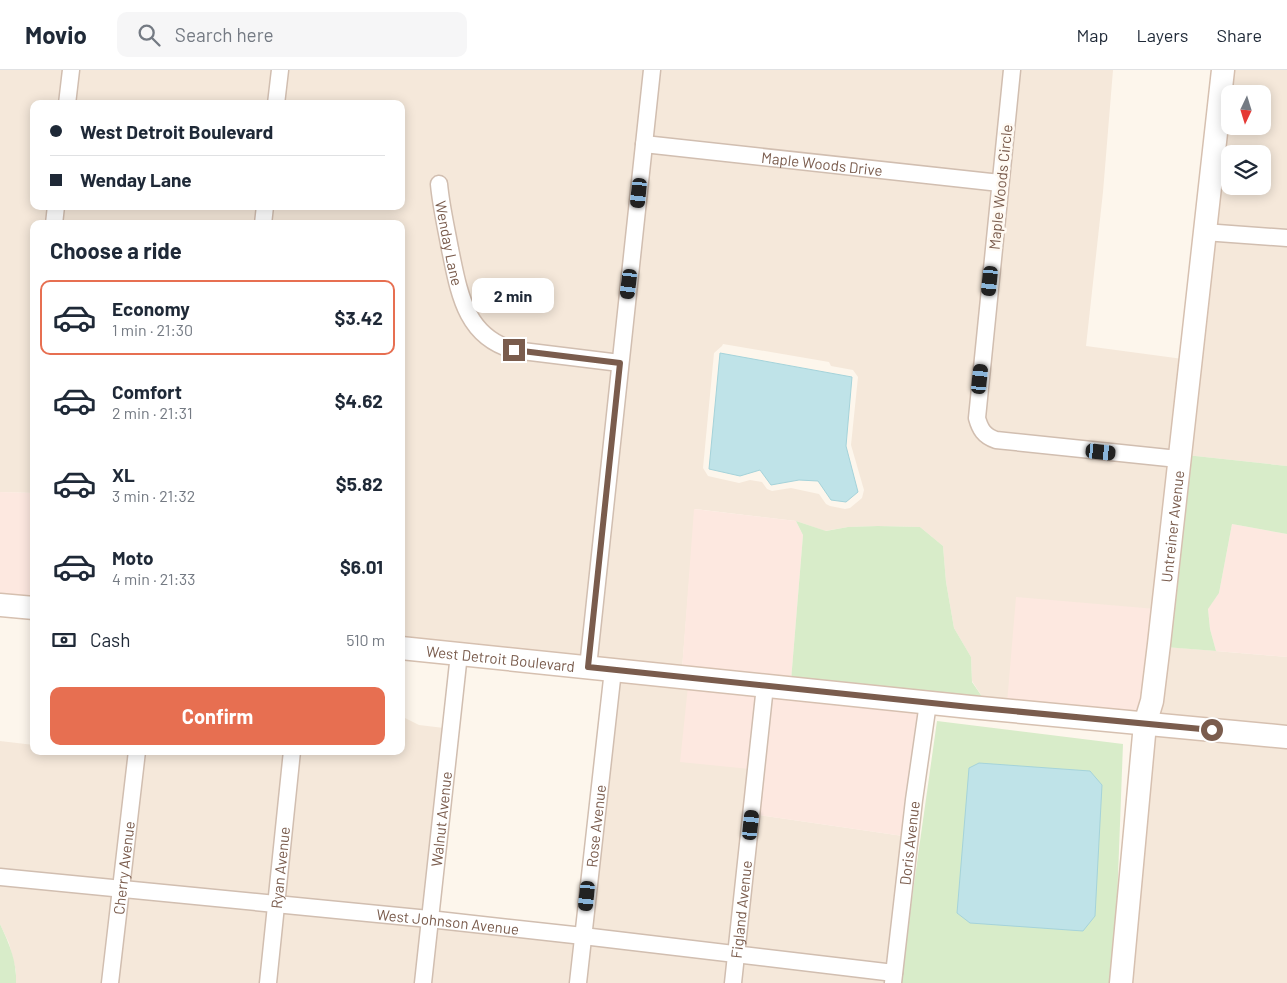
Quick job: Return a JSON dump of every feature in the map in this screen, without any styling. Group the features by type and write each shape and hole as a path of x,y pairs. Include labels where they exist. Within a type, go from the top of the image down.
{"street":[{"path":"67,100 70,70"},
{"path":"276,100 280,70"},
{"path":"588,667 652,70"},
{"name":"Maple Woods Circle","path":"1012,70 976,418 979,427 984,434 996,440 1178,459"},
{"name":"Untreiner Avenue","path":"1122,983 1144,724 1152,702 1223,70"},
{"name":"Maple Woods Drive","path":"644,144 1000,183"},
{"name":"Wenday Lane","path":"439,184 441,204 459,291 467,311 488,339 501,347 514,350 620,363"},
{"path":"1204,232 1287,238"},
{"path":"0,605 30,608"},
{"name":"West Detroit Boulevard","path":"405,648 928,703 1287,737"},
{"name":"Walnut Avenue","path":"423,983 459,654"},
{"name":"Rose Avenue","path":"578,983 613,670"},
{"name":"Figland Avenue","path":"733,983 765,686"},
{"name":"Doris Avenue","path":"894,978 914,800 928,703"},
{"name":"Cherry Avenue","path":"110,983 137,755"},
{"name":"Ryan Avenue","path":"268,983 292,755"},
{"name":"West Johnson Avenue","path":"0,877 276,903 583,936 821,965 894,978"}],"shaded area":[{"path":"0,70 64,70 60,100 30,100 30,210 49,210 47,220 30,220 30,493 0,492"},
{"path":"77,70 273,70 270,100 74,100"},
{"path":"287,70 645,70 614,354 515,343 492,332 483,323 473,307 466,288 447,203 445,176 432,177 434,207 473,334 485,346 498,354 512,358 612,370 582,659 405,640 405,220 270,220 272,210 405,210 405,100 283,100"},
{"path":"659,70 1005,70 994,174 652,137"},
{"path":"1019,70 1113,70 1103,192 1086,346 1183,359 1173,451 997,432 989,428 983,417"},
{"path":"1230,70 1287,70 1287,231 1212,225 1221,148 1221,195 1271,195 1271,145 1221,145 1222,135 1271,135 1271,85 1228,85"},
{"path":"650,153 993,190 973,430 979,439 994,448 1171,466 1156,609 1007,703 985,701 972,681 971,657 954,628 946,582 943,546 920,527 848,527 825,531 796,521 695,509 682,669 596,660","holes":["723,344 829,362 831,366 853,370 858,377 851,445 864,490 862,498 850,508 845,509 826,504 819,494 791,488 772,491 767,489 762,482 750,480 739,483 708,476 703,468 714,353"]},
{"path":"63,210 258,210 256,220 61,220"},
{"path":"1210,240 1287,246 1287,466 1186,455"},
{"path":"0,492 30,493 30,600 0,597"},
{"path":"694,509 796,521 803,535 791,681 682,669"},
{"path":"1232,524 1287,534 1287,657 1216,651 1210,629 1208,608 1219,593"},
{"path":"1016,597 1156,609 1139,716 1007,703"},
{"path":"1168,647 1287,657 1287,730 1153,717"},
{"path":"619,678 688,686 750,769 731,945 591,929"},
{"path":"688,686 758,693 750,769 680,762"},
{"path":"771,695 920,710 903,836 759,815"},
{"path":"405,718 419,725 444,728 423,911 283,896 299,755 405,755"},
{"path":"1151,733 1287,745 1287,983 1128,983"},
{"path":"0,741 30,745 30,755 130,755 115,880 0,869"},
{"path":"144,755 285,755 270,895 129,881"},
{"path":"759,815 903,836 889,965 744,947"},
{"path":"0,885 114,896 104,983 16,983 16,971 9,943 0,924"},
{"path":"127,897 268,911 261,983 117,983"},
{"path":"282,912 422,926 416,983 275,983"},
{"path":"435,928 575,943 571,983 429,983"},
{"path":"589,944 729,961 727,983 585,983"},
{"path":"742,962 887,980 886,983 740,983"}],"green space":[{"path":"1186,455 1287,466 1287,534 1232,524 1219,593 1208,609 1210,629 1216,651 1165,647"},
{"path":"796,521 826,531 848,527 920,527 943,546 946,582 954,628 971,657 972,682 985,701 791,681 803,535"},
{"path":"937,721 1123,744 1114,983 900,983"},
{"path":"0,924 14,960 16,983 0,983"}],"water":[{"path":"720,353 852,377 846,446 858,492 846,502 831,500 818,481 799,480 771,485 760,470 740,476 709,469"},
{"path":"979,763 1090,771 1102,785 1095,916 1083,931 970,923 957,913 969,768"}],"route":[{"path":"514,350 620,363 588,667 1212,730"}]}
